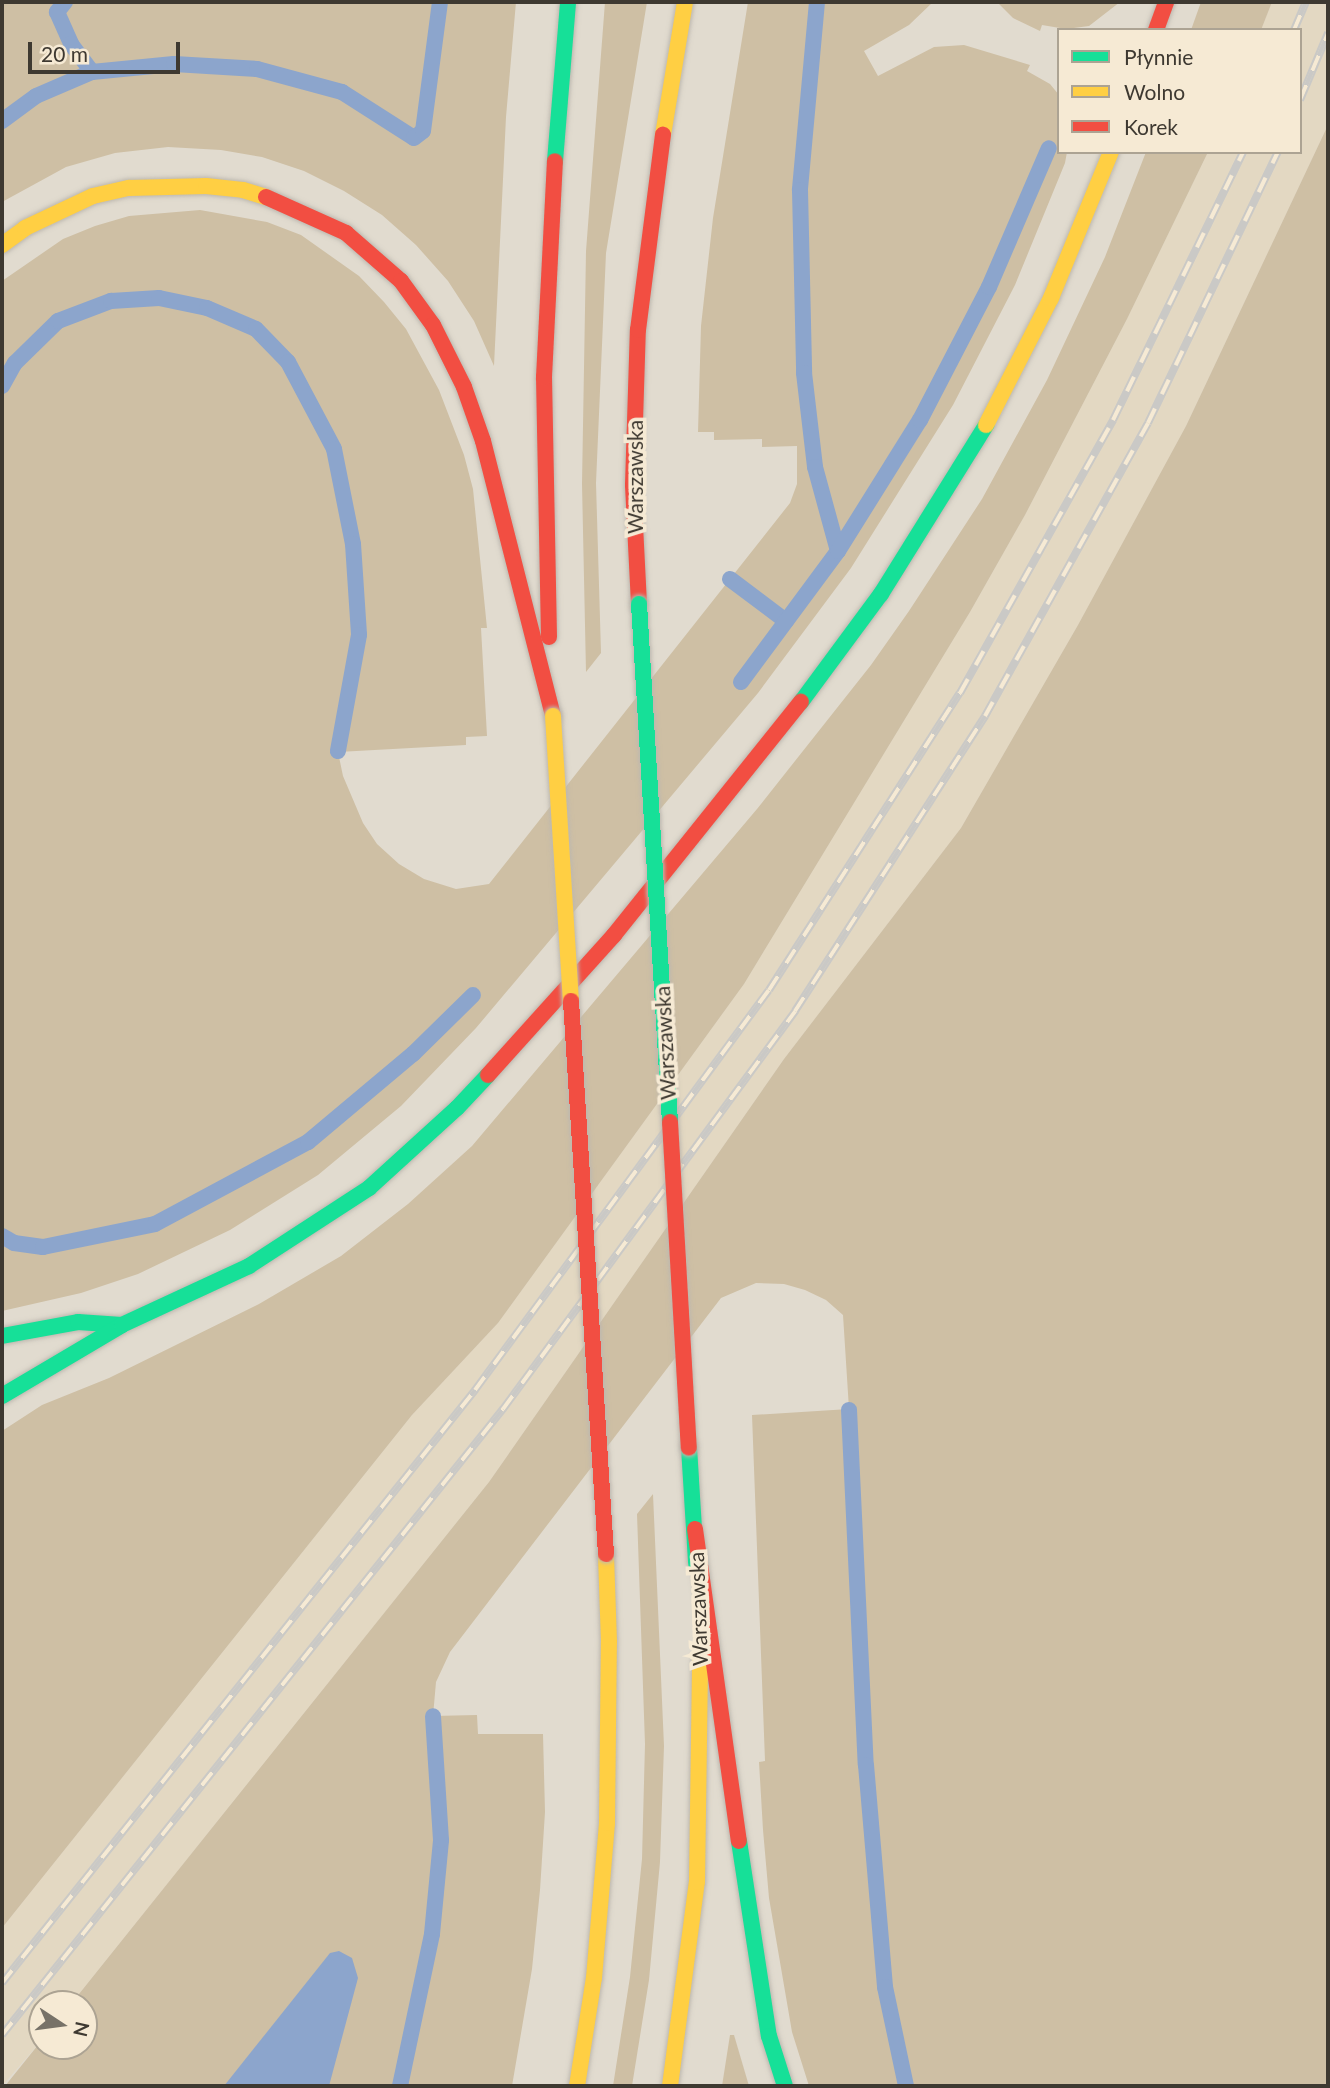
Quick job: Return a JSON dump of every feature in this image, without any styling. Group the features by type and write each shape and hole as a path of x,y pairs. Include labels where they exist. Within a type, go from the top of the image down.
{"main road":[{"path":"568,2 552,193 544,377 553,716 606,1554 609,1670 607,1823 594,1978 577,2086"},
{"name":"Warszawska","path":"670,2086 682,2014 696,1882 702,1704 695,1529 633,485 638,330 653,194 685,2"},
{"path":"1157,28 1166,2"},
{"path":"2,1396 122,1325 249,1266 369,1188 457,1108 614,935 812,688 881,594 922,530 970,454 1013,376 1051,298 1110,154"},
{"path":"2,245 25,228 93,196 129,188 206,186 243,190 278,200 346,233 368,251 401,281 433,325 464,387 483,441 553,716"},
{"path":"2,1336 78,1322 122,1325"},
{"path":"695,1529 759,1980 769,2036 785,2086"}],"shaded area":[{"path":"2,2 516,2 506,117 494,366 474,321 448,281 416,245 382,215 344,191 304,171 262,157 221,150 168,147 115,153 66,167 2,202"},
{"path":"605,2 647,2 606,253 596,483 601,653 586,672 582,484 586,251"},
{"path":"748,2 933,2 909,25 864,51 878,76 934,47 964,45 1030,65 1027,71 1050,84 1057,93 1057,154 1067,154 1065,163 1015,285 953,405 851,568 758,693 476,1028 401,1106 318,1175 230,1230 138,1274 81,1293 2,1311 2,281 63,239 95,226 129,216 200,210 267,222 301,235 359,276 406,329 439,390 464,455 473,489 487,628 481,628 487,736 466,737 466,745 338,752 343,776 363,823 377,844 399,864 424,879 456,889 489,884 790,503 797,484 797,446 762,447 762,439 714,440 714,432 698,432 701,326 713,218"},
{"path":"997,2 1120,2 1089,26 1060,28 1042,25 1040,31 1013,18"},
{"path":"1201,2 1272,2 1262,28 1192,28"},
{"path":"1272,2 1328,2 1328,125 1186,426 1078,625 961,828 784,1059 489,1482 82,1990 28,1990 28,2056 2,2086 2,1928 412,1415 498,1323 744,984 970,612 1025,515 1127,319 1207,154 1302,154 1302,28 1262,28"},
{"path":"1328,125 1328,2086 809,2086 792,2032 769,1898 763,1830 759,1762 765,1761 752,1415 849,1409 843,1315 826,1300 805,1290 784,1284 756,1283 721,1298 450,1652 436,1682 433,1716 477,1715 478,1734 543,1734 545,1812 540,1890 532,1969 512,2086 5,2086 28,2057 28,2060 98,2060 98,1990 82,1990 489,1482 784,1059 961,828 1078,625 1186,426"},
{"path":"1145,154 1207,154 1127,319 1025,515 970,612 744,984 498,1323 412,1415 2,1928 2,1431 42,1405 109,1378 259,1304 341,1256 408,1204 472,1146 757,809 871,665 982,499 1047,380 1105,257"},
{"path":"653,1494 664,1746 660,1862 649,1980 632,2086 613,2086 630,1977 642,1859 645,1744 637,1514"},
{"path":"730,2035 734,2035 749,2086 722,2086"}],"water":[{"path":"339,1951 352,1958 358,1978 329,2086 224,2086 330,1953"}],"waterway":[{"path":"65,2 57,12 71,44 92,72"},
{"path":"2,121 36,96 92,72 174,64 257,69 342,92 414,138 423,131 440,2"},
{"path":"817,2 800,190 804,373 815,467 838,551"},
{"path":"741,682 838,551 920,420 989,287 1049,148"},
{"path":"2,386 15,363 58,321 111,301 159,298 207,308 256,329 288,362 334,449 353,544 359,635 338,751"},
{"path":"730,579 786,621"},
{"path":"2,1236 14,1243 43,1247 155,1224 308,1142 413,1054 473,995"},
{"path":"849,1410 866,1765 885,1987 906,2086"},
{"path":"400,2086 432,1934 441,1840 433,1716"}],"railway":[{"path":"1295,28 1306,2"},
{"path":"1302,95 1328,33"},
{"path":"2,1983 475,1390 769,990 960,693 1113,420 1242,154"},
{"path":"2,2035 503,1409 795,1011 985,716 1148,423 1277,154"}],"traffic: fast":[{"path":"555,161 568,2"},
{"path":"801,702 881,594 986,425"},
{"path":"639,604 670,1122"},
{"path":"2,1396 122,1325 249,1266 369,1188 457,1108 488,1075"},
{"path":"2,1336 78,1322 122,1325"},
{"path":"689,1447 696,1563"},
{"path":"739,1841 769,2036 785,2086"}],"traffic: slow":[{"path":"663,135 685,2"},
{"path":"986,425 1051,298 1110,154"},
{"path":"2,245 25,228 93,196 129,188 206,186 243,190 266,197"},
{"path":"553,716 571,1001"},
{"path":"577,2086 594,1978 607,1823 609,1642 606,1554"},
{"path":"670,2086 697,1882 700,1662"}],"traffic: jam":[{"path":"1157,28 1166,2"},
{"path":"639,604 633,485 638,330 663,135"},
{"path":"549,637 544,377 555,161"},
{"path":"266,197 346,233 401,281 433,325 464,387 483,441 553,716"},
{"path":"488,1075 614,935 801,702"},
{"path":"571,1001 606,1554"},
{"path":"670,1122 689,1447"},
{"path":"695,1529 739,1841"}]}
